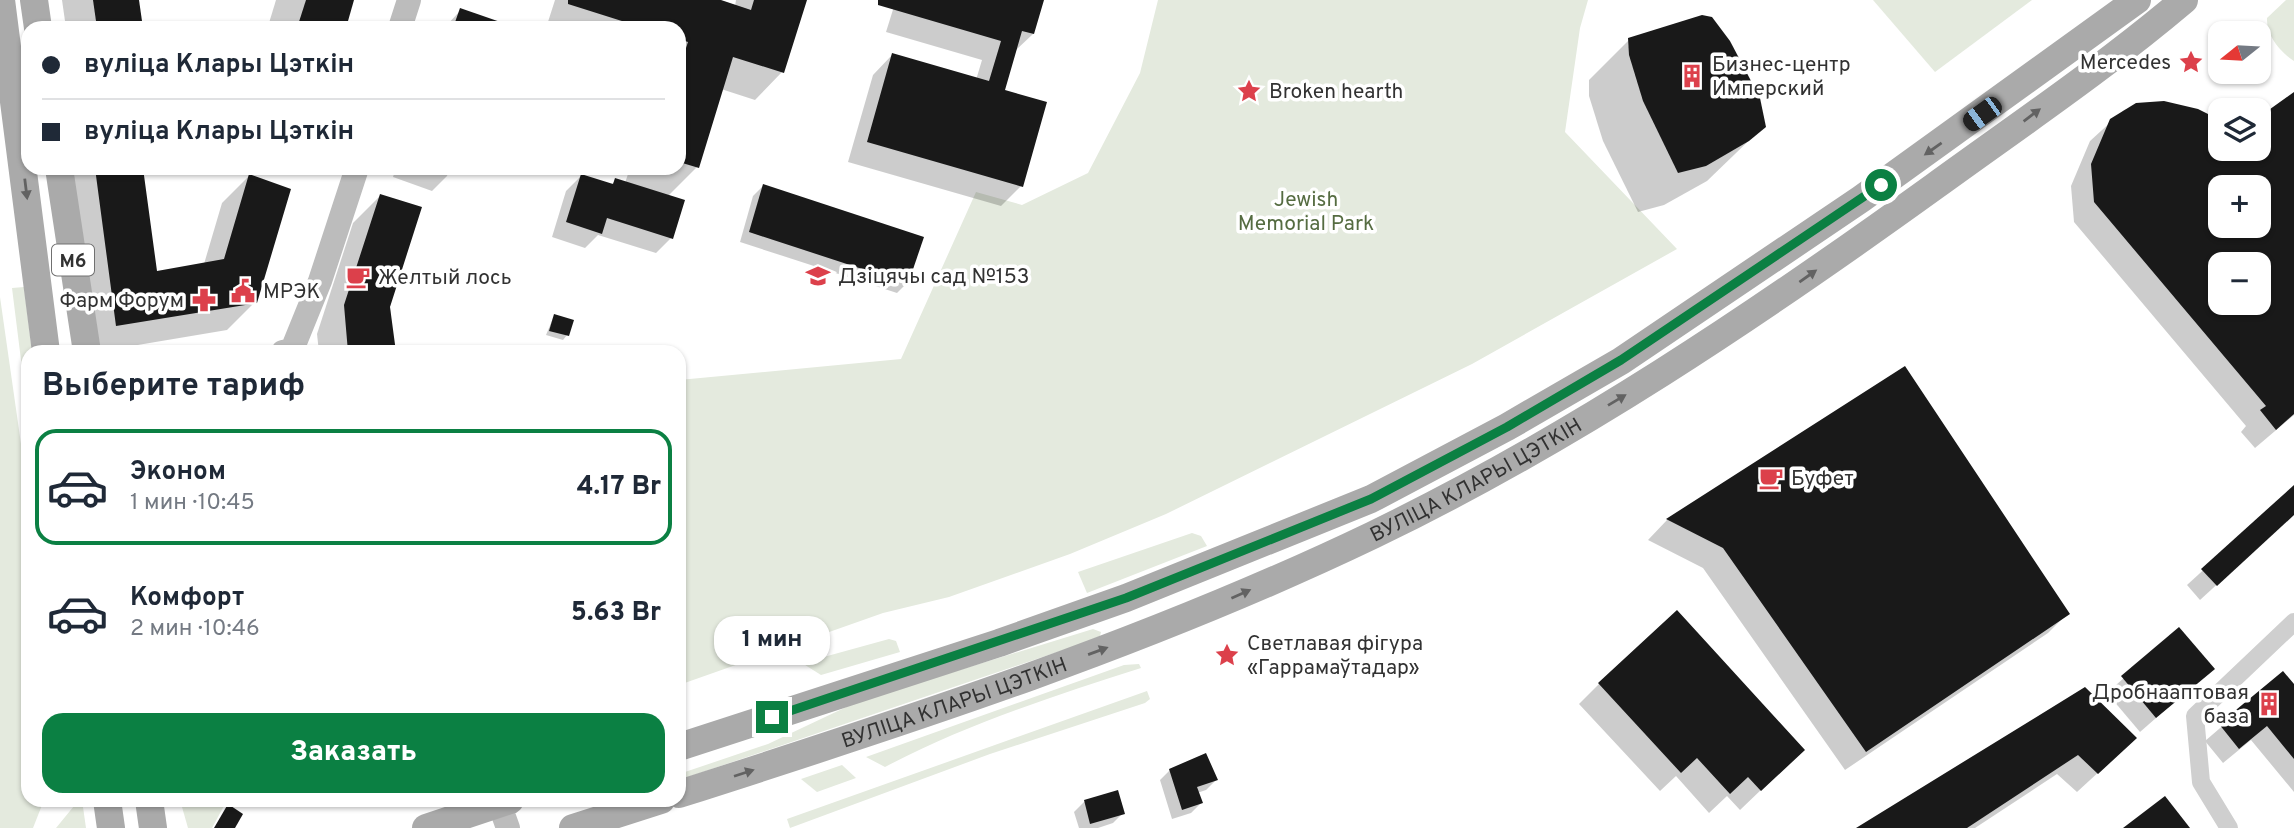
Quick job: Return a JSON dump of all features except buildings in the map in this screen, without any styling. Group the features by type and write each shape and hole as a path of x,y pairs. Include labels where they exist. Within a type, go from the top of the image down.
{"main road":[{"name":"М6","path":"1,0 21,156"},
{"path":"34,0 37,21"},
{"path":"402,21 409,0"},
{"name":"ВУЛІЦА КЛАРЫ ЦЭТКІН","path":"686,745 1101,607 1371,499 1507,427 1621,360 1895,175 2137,0"},
{"name":"ВУЛІЦА КЛАРЫ ЦЭТКІН","path":"686,792 848,739 1178,621 1373,535 1515,461 1706,345 1806,278 2026,120 2184,0"},
{"name":"М6","path":"23,175 45,345"},
{"name":"М6","path":"60,175 86,345"},
{"path":"292,345 320,281 355,175"},
{"path":"104,828 106,807"},
{"path":"107,807 111,828"},
{"path":"150,807 153,828"},
{"path":"573,828 639,807"},
{"path":"426,828 506,810"}],"street":[{"path":"2229,828 2202,782 2195,716 2294,622"}],"green space":[{"name":"Jewish Memorial Park","path":"1158,0 1588,0 1580,28 1565,132 1677,249 1472,364 1166,514 1070,554 949,597 883,613 686,683 686,379 901,359 976,192 1022,205 1088,173 1140,73"},
{"path":"1873,0 2032,0 1935,72"},
{"path":"2286,0 2294,0 2294,61 2275,42 2272,36 2272,21 2267,21"},
{"path":"24,287 31,345 21,345 21,360 12,288"},
{"path":"0,297 21,444 21,807 41,807 33,828 0,828"},
{"path":"1192,533 1201,536 1207,546 1087,593 1078,572"},
{"path":"1093,629 1101,632 1100,636 1084,643 686,778 686,772 768,744 859,701"},
{"path":"889,639 896,641 900,652 821,675 802,663"},
{"path":"1139,664 1141,668 979,724 885,767 866,757 1124,665"},
{"path":"1147,691 1150,699 1145,703 990,754 790,828 787,819"},
{"path":"842,765 856,778 817,792 801,779"},
{"path":"73,807 83,807 86,828 56,828"},
{"path":"182,807 223,807 212,828 188,828"}],"place":[{"name":"Mercedes","path":"2191,62"},
{"name":"Бизнес-центр Имперский","path":"1692,76"},
{"name":"Broken hearth","path":"1249,91"},
{"name":"Дзіцячы сад №153","path":"818,276"},
{"name":"Желтый лось","path":"358,277"},
{"name":"МРЭК","path":"243,291"},
{"name":"Фарм Форум","path":"204,300"},
{"name":"Буфет","path":"1771,478"},
{"name":"Светлавая фігура «Гаррамаўтадар»","path":"1227,655"},
{"name":"Дробнааптовая база","path":"2269,704"}],"route":[{"path":"772,717 999,643 1126,598 1371,499 1507,427 1621,360 1881,185"}]}
